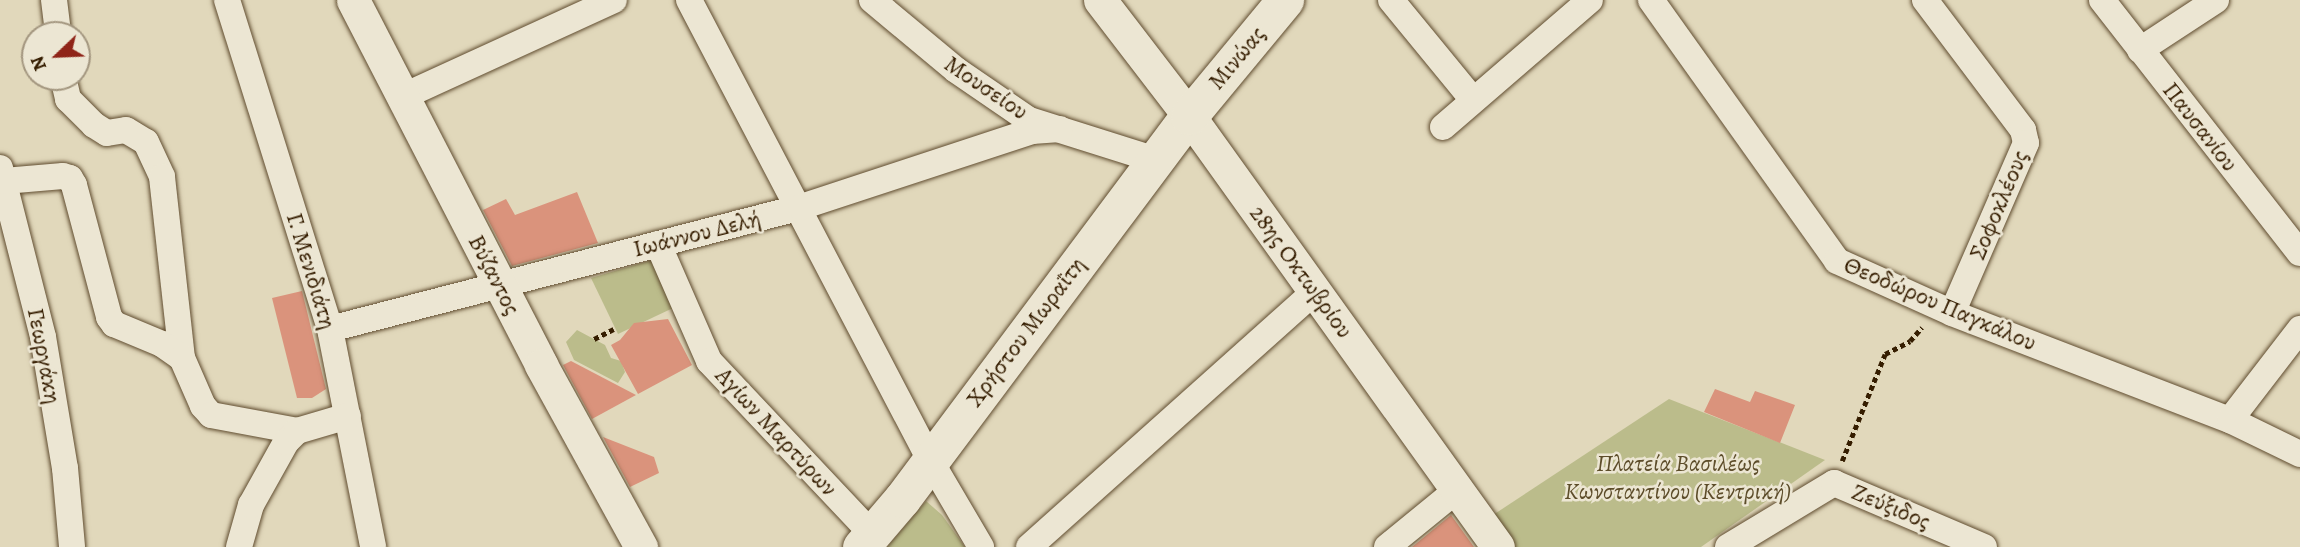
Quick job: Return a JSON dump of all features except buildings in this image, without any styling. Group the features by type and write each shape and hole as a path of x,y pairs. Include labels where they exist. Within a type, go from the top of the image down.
{"main road":[{"name":"Μινώας","path":"1189,116 1285,0"},
{"name":"Χρήστου Μωραΐτη","path":"867,541 1189,116"}],"street":[{"path":"54,0 56,21"},
{"name":"Γ. Μενιδιάτη","path":"227,0 330,329 373,547"},
{"name":"Βύζαντος","path":"353,0 499,284 641,547"},
{"path":"402,97 614,0"},
{"path":"689,0 801,207 930,460 981,547"},
{"name":"Μουσείου","path":"872,0 956,70 1030,120 1156,160"},
{"name":"28ης Οκτωβρίου","path":"1100,0 1189,116 1498,547"},
{"path":"1391,0 1473,100"},
{"path":"1443,127 1590,0"},
{"name":"Θεοδώρου Παγκάλου","path":"1651,0 1837,261 1945,310 2230,420 2300,453"},
{"name":"Σοφοκλέους","path":"1925,0 2023,130 2026,143 1945,310"},
{"name":"Παυσανίου","path":"2102,0 2300,253"},
{"path":"2140,50 2216,0"},
{"path":"66,91 68,99 94,125 107,133 125,130 146,142 162,177 182,358 203,406 211,415 297,431 348,416"},
{"name":"Ιωάννου Δελή","path":"330,329 801,207 1031,131 1060,129"},
{"path":"2,174 70,178 75,185 109,317 114,324 162,344 182,358"},
{"name":"Γεωργάκη","path":"2,174 43,337 65,468 72,547"},
{"name":"Αγίων Μαρτύρων","path":"658,244 709,361 867,541"},
{"path":"1029,547 1315,291"},
{"path":"2230,420 2300,330"},
{"path":"239,547 251,505 278,452 297,431"},
{"name":"Ζεύξιδος","path":"1728,547 1834,483 1984,547"},
{"path":"1387,547 1457,490"}],"path":[{"path":"1834,483 1885,354 1910,341 1945,310"},
{"path":"594,339 614,329"}],"green space":[{"path":"652,260 673,308 618,334 591,278"},
{"path":"577,330 605,345 611,358 621,361 625,372 618,383 574,360 566,342"},
{"name":"Πλατεία Βασιλέως Κωνσταντίνου (Κεντρική)","path":"1669,399 1825,460 1701,547 1515,547 1493,515"},
{"path":"926,501 942,515 965,547 887,547"}]}
